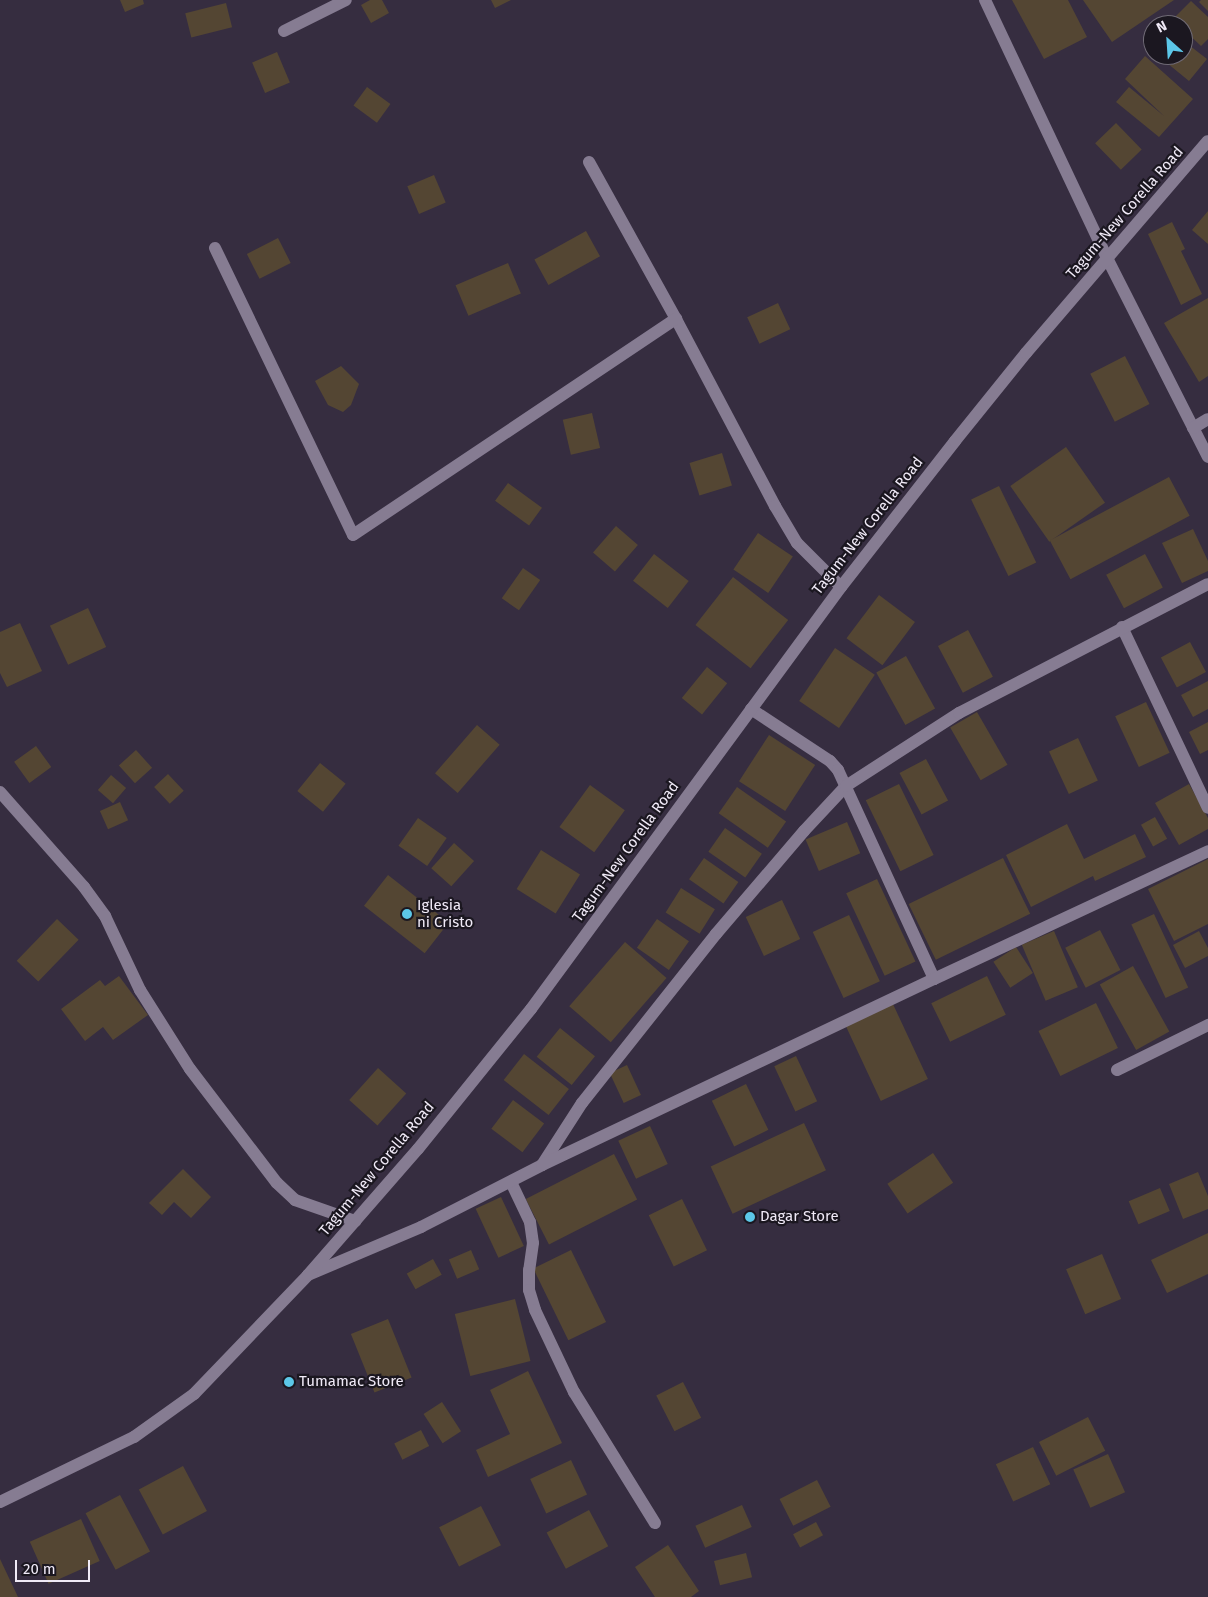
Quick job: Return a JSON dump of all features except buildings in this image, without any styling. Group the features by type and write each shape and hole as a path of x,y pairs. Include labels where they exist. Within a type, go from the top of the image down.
{"street":[{"path":"284,30 346,0"},
{"path":"985,0 1107,258 1208,457"},
{"name":"Tagum-New Corella Road","path":"0,1502 134,1437 194,1394 308,1275 418,1148 531,1009 841,587 1026,353 1208,141"},
{"path":"589,162 676,319 775,506 797,543 841,587"},
{"path":"215,248 353,535 676,319"},
{"path":"1193,428 1208,419"},
{"path":"542,1166 582,1103 716,934 804,830 846,786 959,713 1208,584"},
{"path":"1122,627 1208,808"},
{"path":"751,709 830,761 838,770 881,867 934,978"},
{"path":"0,792 84,887 105,916 140,990 190,1069 277,1183 295,1200 355,1221"},
{"path":"308,1275 421,1227 542,1166 934,978 1208,851"},
{"path":"1117,1070 1208,1025"},
{"path":"511,1182 530,1222 533,1243 529,1290 534,1310 574,1392 655,1523"}],"place":[{"name":"Iglesia ni Cristo","path":"407,914"},
{"name":"Dagar Store","path":"750,1217"},
{"name":"Tumamac Store","path":"289,1382"}]}
